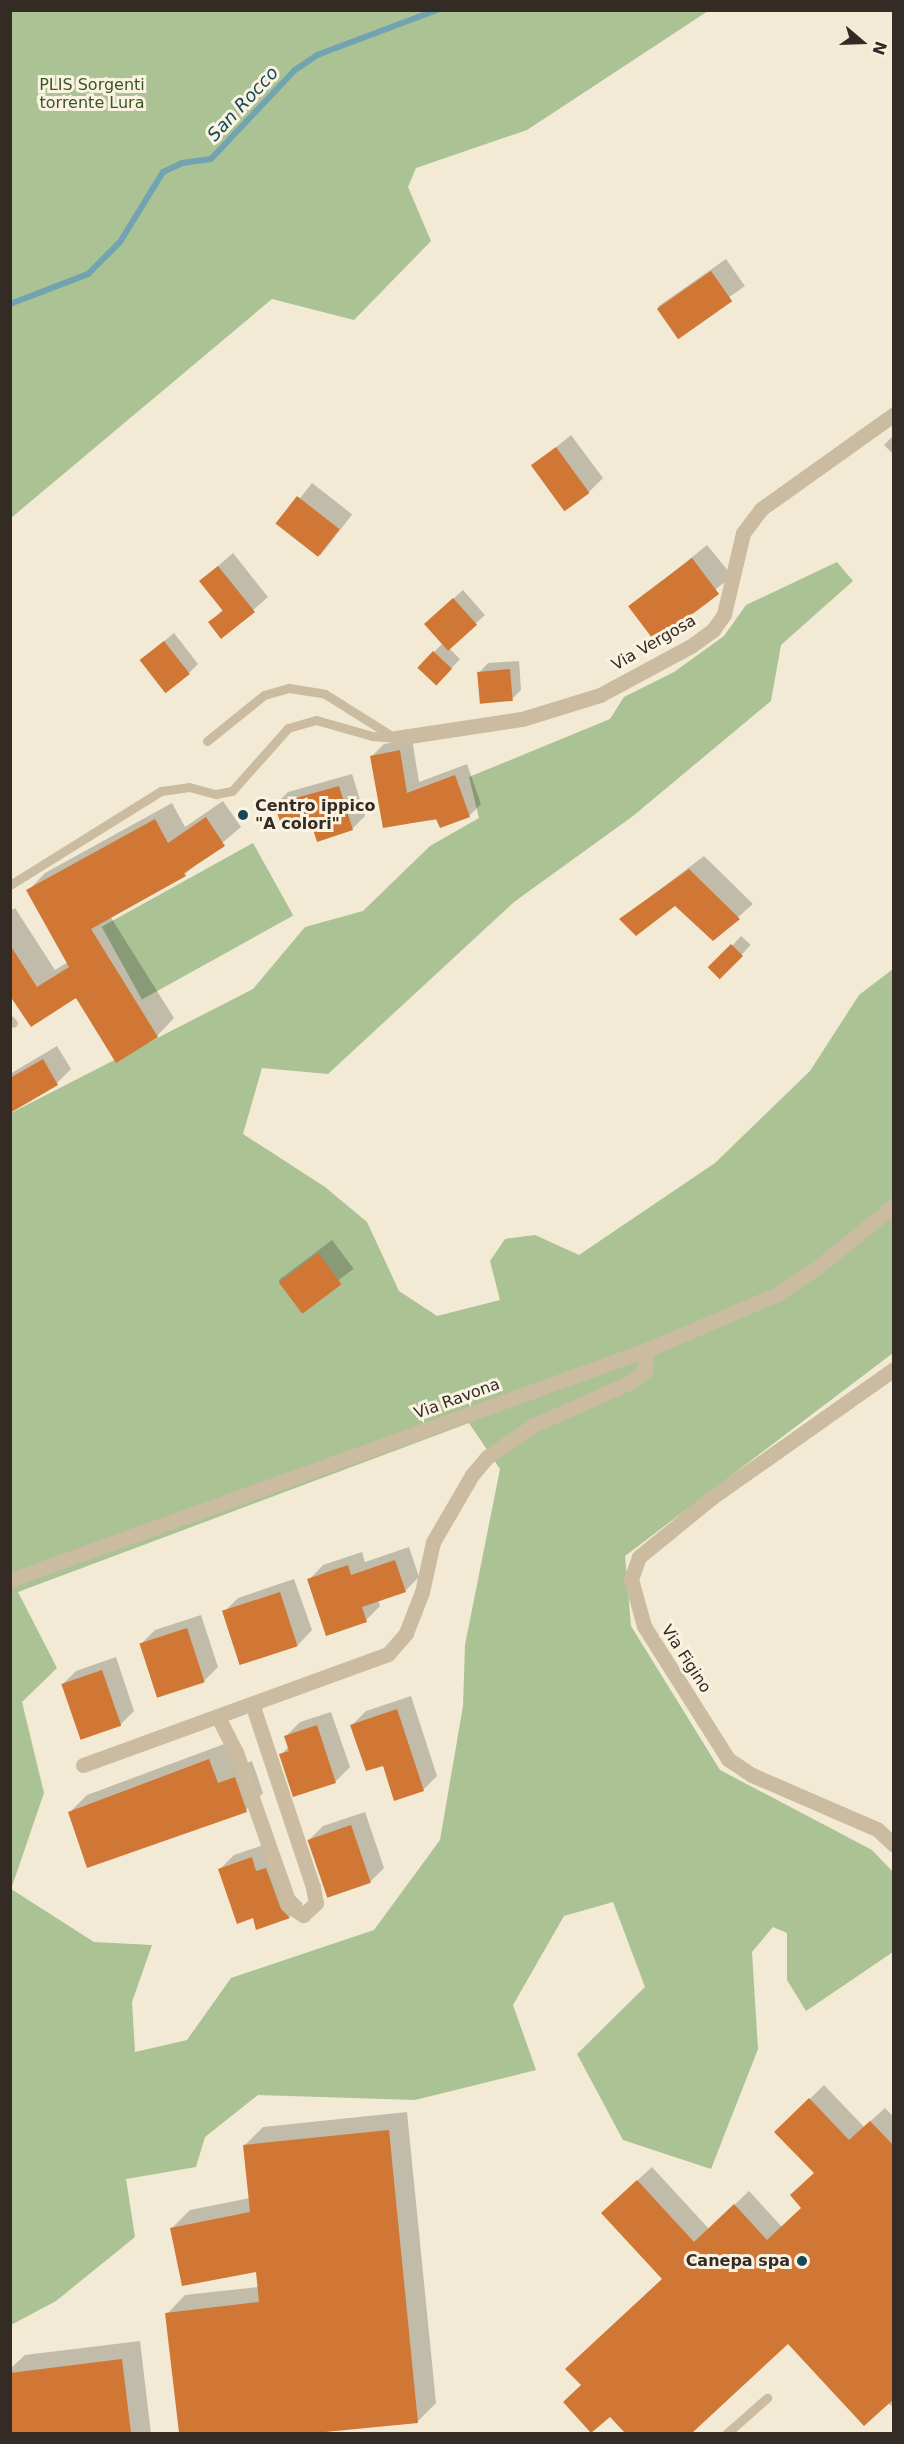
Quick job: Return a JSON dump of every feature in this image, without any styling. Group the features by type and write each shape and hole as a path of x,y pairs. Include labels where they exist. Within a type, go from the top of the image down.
{"street":[{"name":"Via Vergosa","path":"396,738 522,719 578,702 600,695 691,646 713,630 724,614 742,533 761,509 894,414"},
{"name":"Via Ravona","path":"10,1580 646,1350 777,1294 819,1266 893,1205"},
{"path":"83,1765 388,1654 406,1633 422,1592 433,1542 460,1491 480,1466 542,1421 629,1383 645,1371 646,1350"},
{"name":"Via Figino","path":"894,1369 710,1499 639,1557 631,1580 644,1626 728,1759 752,1775 877,1829 894,1845"},
{"path":"218,1716 236,1752 290,1906 303,1915 316,1903 252,1704"},
{"path":"267,1840 293,1831"}],"lane":[{"path":"207,741 264,694 289,688 325,694 396,738"},
{"path":"10,885 161,791 189,787 216,794 232,791 288,728 316,720 372,736 396,738"},
{"path":"726,2433 767,2398"}],"green space":[{"name":"PLIS Sorgenti torrente Lura","path":"10,11 708,11 527,130 416,168 408,187 431,241 354,320 272,299 11,518"},
{"path":"837,562 853,581 781,645 771,701 633,816 514,902 328,1074 262,1068 243,1134 325,1187 367,1222 399,1291 437,1316 500,1300 490,1261 505,1239 535,1235 579,1255 715,1163 810,1071 859,995 893,969 893,1353 625,1556 631,1626 720,1770 872,1850 893,1872 893,1952 806,2011 787,1980 787,1933 773,1927 752,1952 758,2049 711,2169 623,2140 577,2054 645,1987 613,1902 564,1916 513,2005 536,2070 415,2100 258,2095 205,2137 196,2167 126,2179 135,2237 56,2301 11,2325 11,1113 253,989 305,927 363,911 430,846 479,818 469,777 610,719 624,697 674,672 724,636 746,605","holes":["469,1423 500,1469 465,1645 463,1706 440,1840 374,1930 231,1978 187,2040 135,2052 132,2002 152,1945 94,1942 11,1889 44,1793 22,1702 57,1668 18,1592"]},
{"path":"253,843 293,916 142,999 102,927"}],"building":[{"path":"711,271 732,301 678,339 657,309"},
{"path":"556,447 590,493 564,511 531,465"},
{"path":"297,496 340,529 318,557 275,524"},
{"path":"692,558 719,594 655,642 628,606"},
{"path":"218,566 255,612 221,639 208,622 223,611 199,581"},
{"path":"453,598 477,625 448,651 424,624"},
{"path":"164,641 190,674 165,693 140,660"},
{"path":"433,651 452,669 436,686 417,668"},
{"path":"510,669 513,701 480,704 477,672"},
{"path":"400,750 407,793 455,775 470,817 440,828 436,819 383,828 370,756"},
{"path":"339,786 353,830 317,842 310,820 283,830 274,804"},
{"path":"206,817 225,846 184,873 186,876 91,929 158,1037 116,1063 76,998 31,1027 10,996 10,945 37,987 69,967 26,890 155,819 168,843"},
{"path":"689,869 740,919 713,941 675,906 636,936 619,919"},
{"path":"731,944 743,956 720,979 708,967"},
{"path":"43,1059 58,1085 10,1113 10,1078"},
{"path":"318,1253 341,1284 302,1314 279,1282"},
{"path":"395,1560 406,1592 362,1607 367,1622 326,1636 307,1579 348,1565 351,1575"},
{"path":"280,1592 298,1646 240,1665 222,1611"},
{"path":"187,1628 205,1682 157,1698 139,1643"},
{"path":"102,1670 121,1726 81,1740 61,1684"},
{"path":"397,1709 424,1791 394,1801 383,1766 366,1771 350,1725"},
{"path":"317,1725 336,1783 293,1797 279,1754 289,1751 284,1736"},
{"path":"209,1759 218,1783 235,1777 247,1812 87,1868 68,1812"},
{"path":"351,1825 371,1883 327,1898 308,1840"},
{"path":"252,1857 256,1871 266,1868 281,1909 290,1918 256,1930 253,1918 237,1924 218,1869"},
{"path":"809,2098 849,2140 870,2121 894,2146 894,2399 864,2426 788,2344 692,2433 625,2433 610,2417 591,2433 563,2402 581,2385 565,2369 662,2279 601,2213 637,2180 694,2242 734,2204 767,2240 801,2208 790,2195 814,2173 774,2132"},
{"path":"389,2130 418,2423 315,2433 179,2433 165,2313 259,2302 256,2272 182,2286 170,2228 250,2212 243,2145"},
{"path":"122,2359 131,2433 12,2433 10,2373"}],"waterway":[{"name":"San Rocco","path":"10,304 88,274 120,242 163,172 182,163 211,159 295,70 317,55 437,10"}],"place":[{"name":"Centro ippico \"A colori\"","path":"243,815"},
{"name":"Canepa spa","path":"802,2261"}]}
